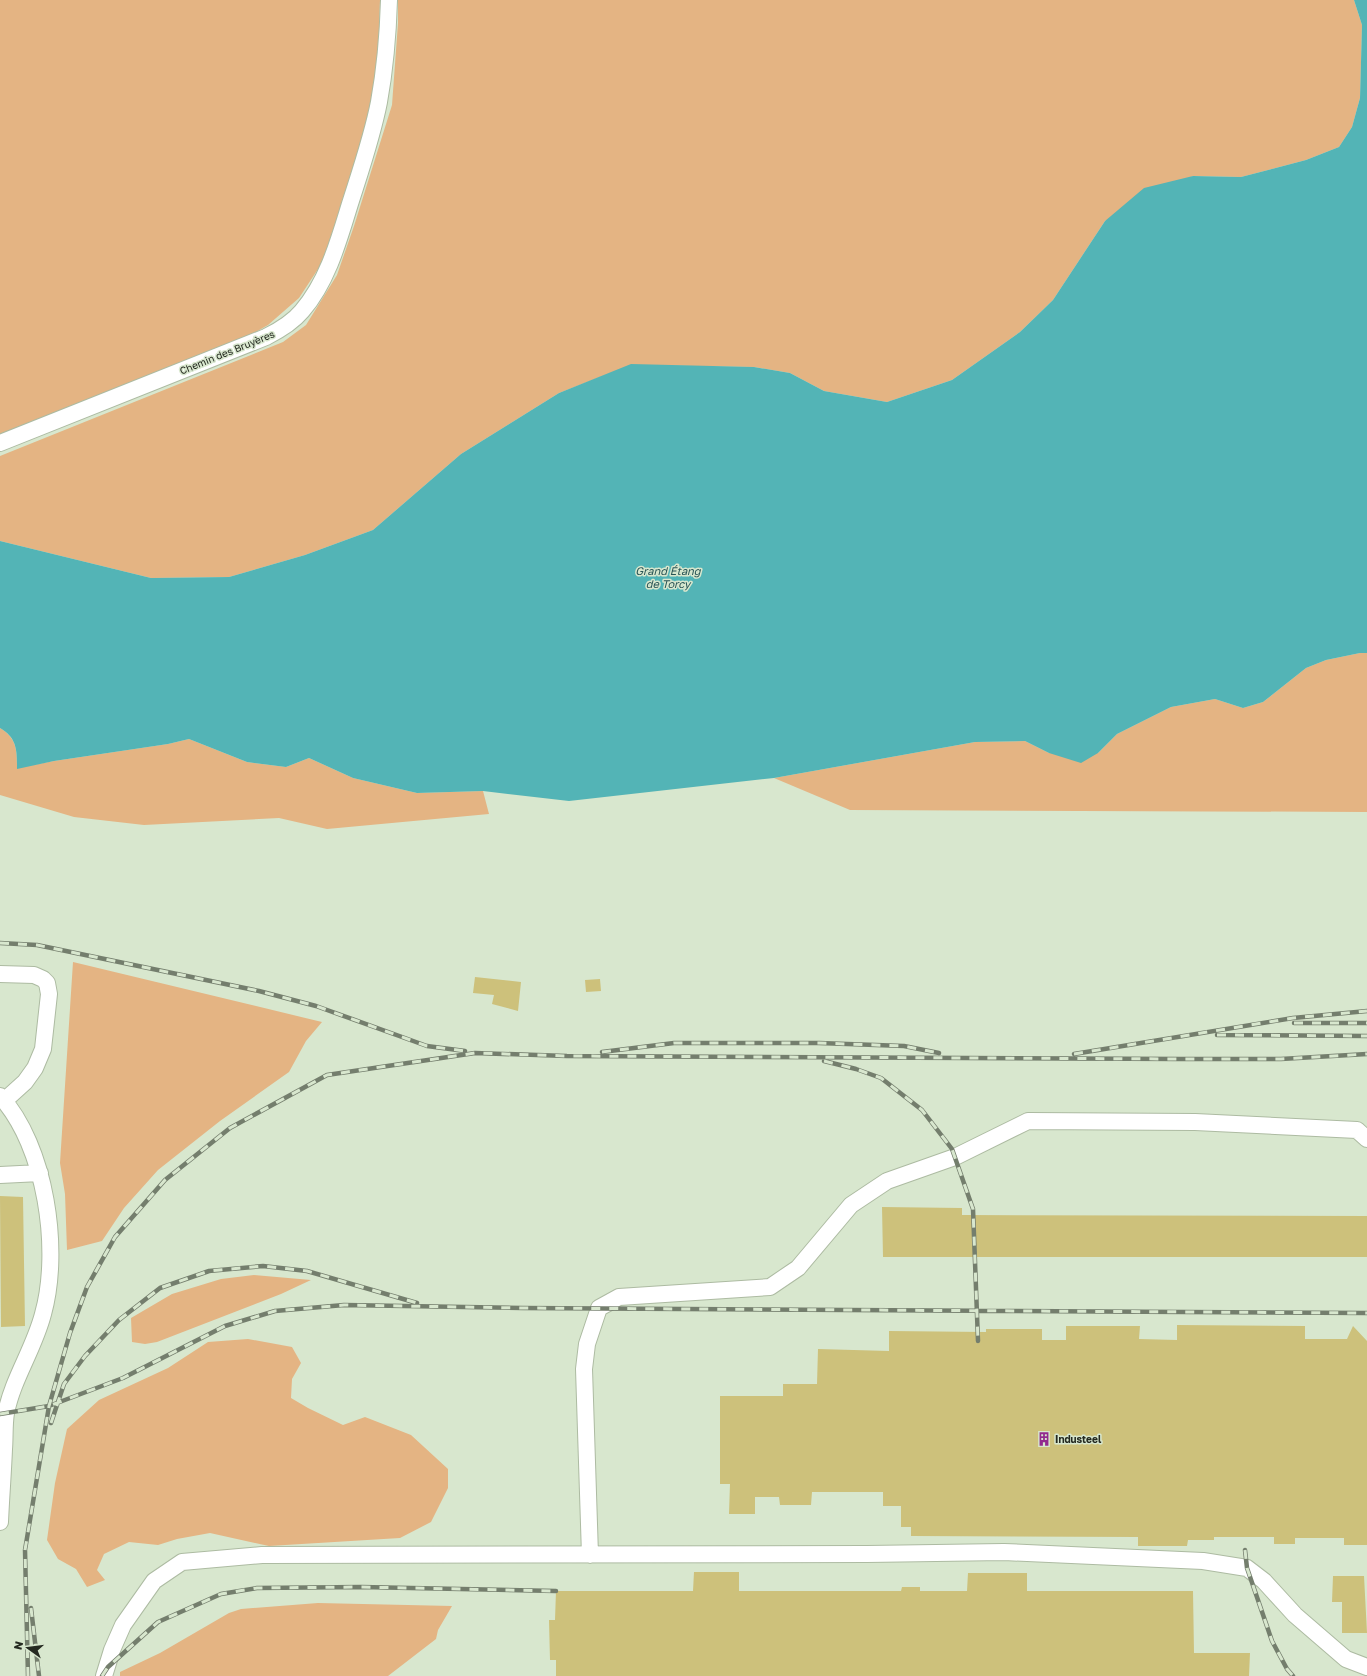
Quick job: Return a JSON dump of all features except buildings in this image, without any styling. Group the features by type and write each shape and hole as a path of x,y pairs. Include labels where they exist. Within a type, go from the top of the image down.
{"street":[{"name":"Chemin des Bruyères","path":"0,443 266,337 287,326 302,312 314,294 337,247 368,147 379,103 385,63 389,0"},
{"path":"0,974 34,975 43,979 47,983 49,994 43,1049 35,1068 24,1082 2,1098 10,1107 37,1162 46,1198 50,1240 50,1285 41,1321 28,1356 15,1380 6,1414 0,1522"},
{"path":"590,1554 584,1369 587,1344 598,1308 619,1296 770,1287 798,1268 851,1204 887,1181 955,1157 1028,1121 1202,1122 1357,1130 1367,1139"},
{"path":"0,1175 40,1173"},
{"path":"104,1676 112,1650 123,1626 154,1581 182,1562 262,1555 867,1554 1004,1552 1203,1561 1246,1568 1264,1581 1295,1615 1346,1659 1367,1667"}],"shaded area":[{"path":"0,0 380,0 378,58 370,113 354,170 322,263 299,298 268,325 242,340 0,435"},
{"path":"398,0 1354,0 1362,25 1360,98 1352,127 1339,147 1306,160 1241,177 1193,176 1105,221 1053,300 1020,332 952,380 887,402 824,391 790,373 754,367 631,365 559,393 461,454 373,530 305,555 229,577 151,578 0,541 0,456 283,342 306,325 337,275 392,105 398,23"},
{"path":"1367,653 1367,812 850,810 774,778 975,742 1025,741 1049,753 1098,753 1117,734 1171,707 1215,699 1243,708 1263,702 1306,668 1326,660"},
{"path":"0,728 10,736 15,745 17,768 168,744 189,739 247,762 286,767 309,758 353,778 417,793 483,791 489,814 327,829 279,818 144,825 74,817 0,795"},
{"path":"73,962 322,1022 306,1041 289,1072 220,1121 158,1170 124,1208 102,1241 67,1250 65,1194 60,1163"},
{"path":"254,1275 311,1280 281,1294 157,1342 145,1344 132,1342 131,1318 172,1294 221,1279"},
{"path":"248,1339 292,1347 301,1363 292,1379 291,1398 343,1425 365,1417 411,1435 448,1469 448,1488 431,1522 400,1538 269,1546 210,1533 177,1539 158,1545 129,1542 104,1554 97,1570 105,1580 87,1587 76,1569 58,1559 47,1540 55,1483 67,1429 99,1400 168,1368 208,1342"},
{"path":"318,1603 452,1606 438,1630 436,1639 388,1676 120,1676 120,1672 160,1653 229,1613 241,1609"}],"water":[{"name":"Grand Étang de Torcy","path":"1354,0 1367,0 1367,653 1326,660 1306,668 1263,702 1243,708 1215,699 1171,707 1117,734 1098,753 1081,763 1049,753 1025,741 975,742 774,778 569,801 483,791 417,793 353,778 309,758 286,767 247,762 189,739 168,744 54,761 17,769 17,756 13,740 0,728 0,541 151,578 229,577 305,555 373,530 461,454 559,393 631,364 754,367 790,373 824,391 887,402 952,380 1020,332 1053,300 1105,221 1144,188 1193,176 1241,177 1306,160 1339,147 1352,127 1360,98 1362,25"}],"railway":[{"path":"0,943 37,945 259,991 316,1006 427,1046 465,1051"},
{"path":"1074,1054 1293,1018 1367,1011"},
{"path":"1294,1023 1367,1023"},
{"path":"1217,1035 1367,1036"},
{"path":"602,1052 674,1043 819,1043 904,1046 939,1053"},
{"path":"28,1676 25,1550 49,1406 70,1333 87,1287 115,1237 165,1180 230,1128 327,1075 475,1053 567,1056 1181,1059 1281,1059 1367,1054"},
{"path":"824,1061 856,1069 881,1078 922,1110 952,1149 973,1209 978,1341"},
{"path":"51,1423 64,1384 85,1356 119,1320 160,1288 209,1271 263,1266 307,1271 417,1303"},
{"path":"0,1414 49,1406 123,1378 225,1326 275,1311 344,1305 522,1308 1367,1313"},
{"path":"1245,1550 1247,1568 1272,1641 1287,1669 1293,1676"},
{"path":"102,1676 108,1667 158,1622 221,1594 257,1588 361,1587 556,1591"},
{"path":"31,1608 39,1676"}],"place":[{"name":"Industeel","path":"1044,1439"}]}
